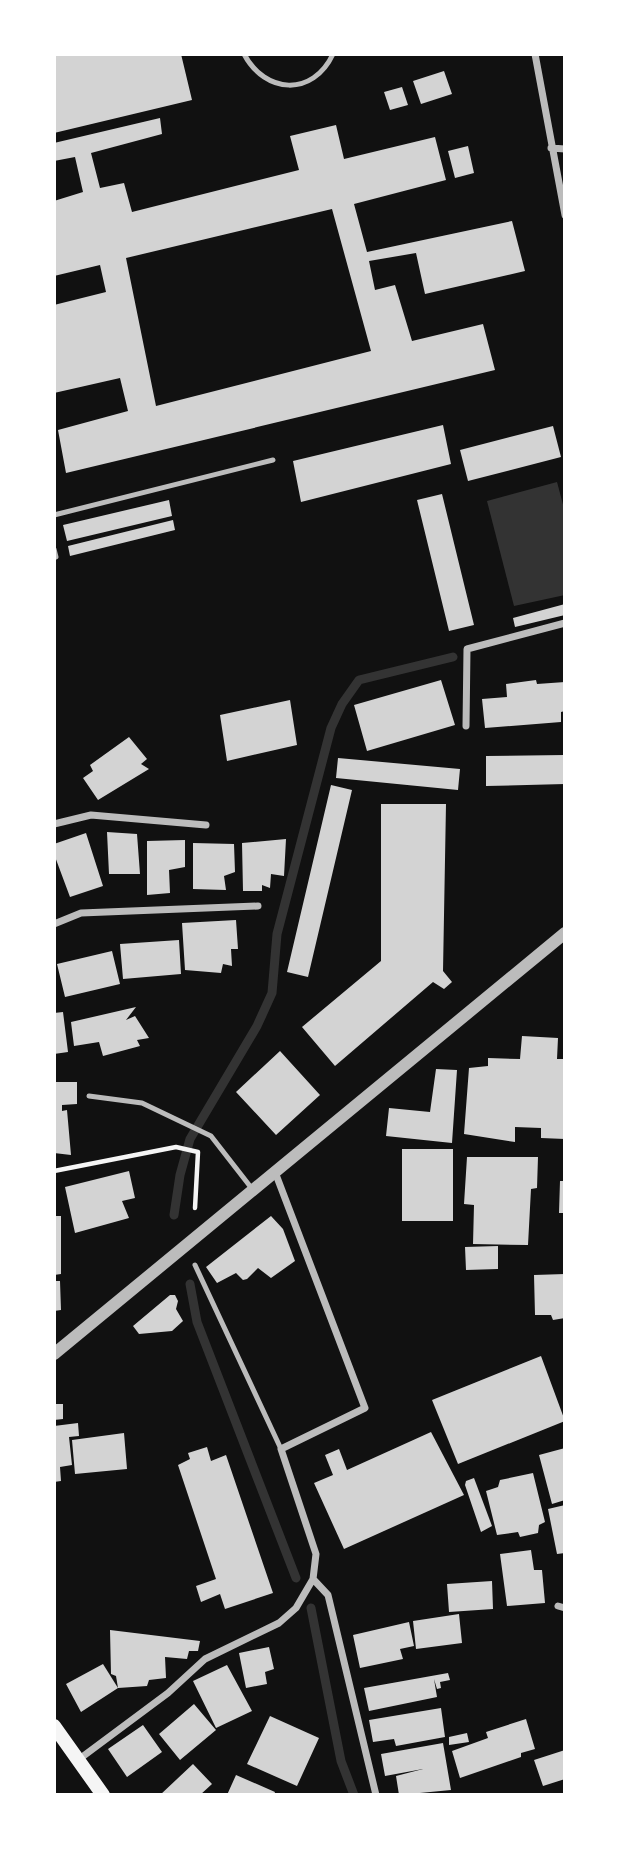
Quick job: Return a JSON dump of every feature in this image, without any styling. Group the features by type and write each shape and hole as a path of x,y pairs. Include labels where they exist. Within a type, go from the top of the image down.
{"main road":[{"path":"54,1726 103,1795"}],"street":[{"path":"535,54 565,215"},
{"path":"551,148 565,149"},
{"path":"466,726 467,649 565,623"},
{"path":"54,824 91,816 206,825"},
{"path":"54,925 81,914 258,906"},
{"path":"54,1354 565,933"},
{"path":"79,1760 167,1693 205,1659 279,1623 296,1608 313,1579 316,1555 281,1449 365,1408 275,1172"},
{"path":"313,1579 328,1595 376,1795"}],"lane":[{"path":"244,54 261,78 290,86 318,76 333,54"},
{"path":"54,515 273,460"},
{"path":"54,549 56,557"},
{"path":"89,1096 142,1103 177,1117 211,1136 253,1190"},
{"path":"195,1265 281,1449"}],"path":[{"path":"54,1171 176,1147 198,1152 195,1208"}],"shaded area":[{"path":"557,482 565,512 565,595 514,606 487,501"}],"building":[{"path":"54,54 181,54 192,100 54,133"},
{"path":"444,71 452,94 421,104 413,81"},
{"path":"402,87 408,105 390,110 384,92"},
{"path":"160,118 162,134 91,153 100,188 124,183 132,212 299,170 290,136 336,125 344,159 435,137 446,180 354,204 367,252 512,221 525,271 425,294 416,253 369,261 375,290 395,285 412,341 483,324 495,370 66,473 58,430 128,411 120,378 54,393 54,305 106,292 100,265 54,276 54,201 83,192 75,157 54,161 54,143","holes":["332,209 371,351 156,406 126,258"]},
{"path":"468,146 474,173 455,178 448,151"},
{"path":"443,425 451,464 301,502 293,461"},
{"path":"553,426 561,457 468,481 460,450"},
{"path":"442,494 474,625 449,631 417,500"},
{"path":"169,500 172,516 67,541 63,525"},
{"path":"173,520 175,530 70,556 68,546"},
{"path":"565,604 565,615 515,627 513,618"},
{"path":"441,680 455,725 367,751 354,705"},
{"path":"536,680 537,684 565,682 565,711 561,712 561,722 485,728 482,699 507,697 506,684"},
{"path":"290,700 297,745 227,761 220,715"},
{"path":"129,737 147,759 141,764 149,769 98,800 83,778 93,771 90,765"},
{"path":"565,755 565,784 486,786 486,756"},
{"path":"338,758 460,769 458,790 336,778"},
{"path":"331,785 352,790 308,977 287,972"},
{"path":"381,804 446,804 443,971 452,982 444,989 433,982 335,1066 302,1027 381,961"},
{"path":"107,832 137,834 140,874 109,874"},
{"path":"86,833 103,886 70,897 54,854 54,844"},
{"path":"286,839 284,876 271,874 270,888 262,885 262,891 243,891 242,843"},
{"path":"185,840 185,867 169,870 170,893 147,895 147,841"},
{"path":"193,843 234,844 235,872 224,876 226,890 193,889"},
{"path":"236,920 238,949 231,949 232,966 223,964 221,973 185,970 182,923"},
{"path":"179,940 181,974 123,979 120,944"},
{"path":"112,951 120,984 65,997 57,964"},
{"path":"136,1007 126,1020 135,1016 149,1038 137,1040 140,1046 103,1056 99,1042 74,1046 71,1022"},
{"path":"63,1012 68,1052 54,1054 54,1013"},
{"path":"522,1036 558,1038 557,1059 565,1059 565,1139 541,1138 541,1128 515,1127 515,1142 464,1134 469,1068 488,1066 488,1058 520,1059"},
{"path":"280,1051 320,1095 276,1135 236,1092"},
{"path":"436,1069 457,1070 452,1143 386,1136 389,1108 430,1112"},
{"path":"54,1082 77,1082 77,1104 62,1105 62,1111 67,1110 71,1155 54,1153"},
{"path":"402,1149 453,1149 453,1221 402,1221"},
{"path":"467,1157 538,1157 537,1188 531,1189 528,1245 473,1244 474,1205 464,1204"},
{"path":"129,1171 135,1198 122,1201 129,1218 75,1233 65,1187"},
{"path":"560,1181 565,1181 565,1213 559,1213"},
{"path":"54,1216 61,1216 61,1274 54,1275"},
{"path":"271,1216 283,1229 295,1261 271,1278 258,1268 247,1279 243,1280 236,1273 217,1283 206,1267"},
{"path":"498,1246 498,1269 466,1270 465,1247"},
{"path":"565,1274 565,1318 553,1320 551,1315 535,1315 534,1275"},
{"path":"54,1281 60,1281 61,1310 54,1311"},
{"path":"170,1295 175,1295 178,1301 176,1309 183,1321 172,1331 139,1334 133,1326"},
{"path":"541,1356 565,1421 458,1464 432,1400"},
{"path":"54,1404 63,1404 63,1419 54,1420"},
{"path":"78,1423 79,1436 69,1437 72,1465 60,1467 61,1481 54,1482 54,1426"},
{"path":"431,1432 464,1495 344,1549 314,1483 333,1475 325,1455 339,1449 347,1470"},
{"path":"124,1433 127,1469 75,1474 72,1440"},
{"path":"207,1447 211,1461 226,1455 273,1593 225,1609 220,1594 201,1602 196,1586 216,1579 178,1465 190,1459 188,1453"},
{"path":"565,1448 565,1500 552,1504 539,1455"},
{"path":"533,1473 545,1522 539,1525 538,1533 520,1537 518,1532 497,1535 486,1491 498,1487 500,1480"},
{"path":"474,1478 492,1526 481,1532 465,1485 466,1481"},
{"path":"565,1505 565,1553 557,1554 548,1509"},
{"path":"531,1550 534,1570 542,1570 545,1603 507,1606 500,1554"},
{"path":"492,1581 493,1609 449,1612 447,1584"},
{"path":"459,1614 462,1643 416,1649 413,1621"},
{"path":"409,1622 414,1646 400,1649 403,1659 360,1668 353,1635"},
{"path":"110,1630 200,1641 198,1651 189,1651 187,1659 165,1657 166,1678 149,1680 147,1686 118,1688 116,1676 111,1674"},
{"path":"269,1647 274,1669 265,1672 267,1684 246,1688 239,1653"},
{"path":"103,1664 118,1688 81,1712 66,1684"},
{"path":"227,1665 252,1711 216,1728 193,1681"},
{"path":"448,1673 450,1680 440,1682 441,1688 437,1689 434,1679 437,1697 369,1711 364,1688"},
{"path":"194,1704 216,1730 180,1760 159,1734"},
{"path":"441,1708 445,1737 396,1746 394,1739 373,1742 369,1720"},
{"path":"270,1716 319,1738 297,1786 247,1764"},
{"path":"526,1719 535,1749 521,1753 521,1757 460,1778 452,1751 488,1738 486,1732"},
{"path":"143,1725 162,1752 127,1777 108,1749"},
{"path":"467,1733 469,1742 449,1745 449,1737"},
{"path":"443,1743 451,1790 399,1795 396,1776 423,1769 385,1776 381,1754"},
{"path":"565,1750 565,1779 543,1786 534,1760"},
{"path":"193,1764 212,1784 200,1795 160,1795"},
{"path":"236,1775 275,1792 274,1795 227,1795"}],"waterway":[{"path":"174,1215 180,1175 190,1139 257,1026 272,993 277,934 331,728 342,704 359,680 453,657"},
{"path":"190,1284 197,1322 296,1578"},
{"path":"311,1608 341,1761 354,1795"}]}
